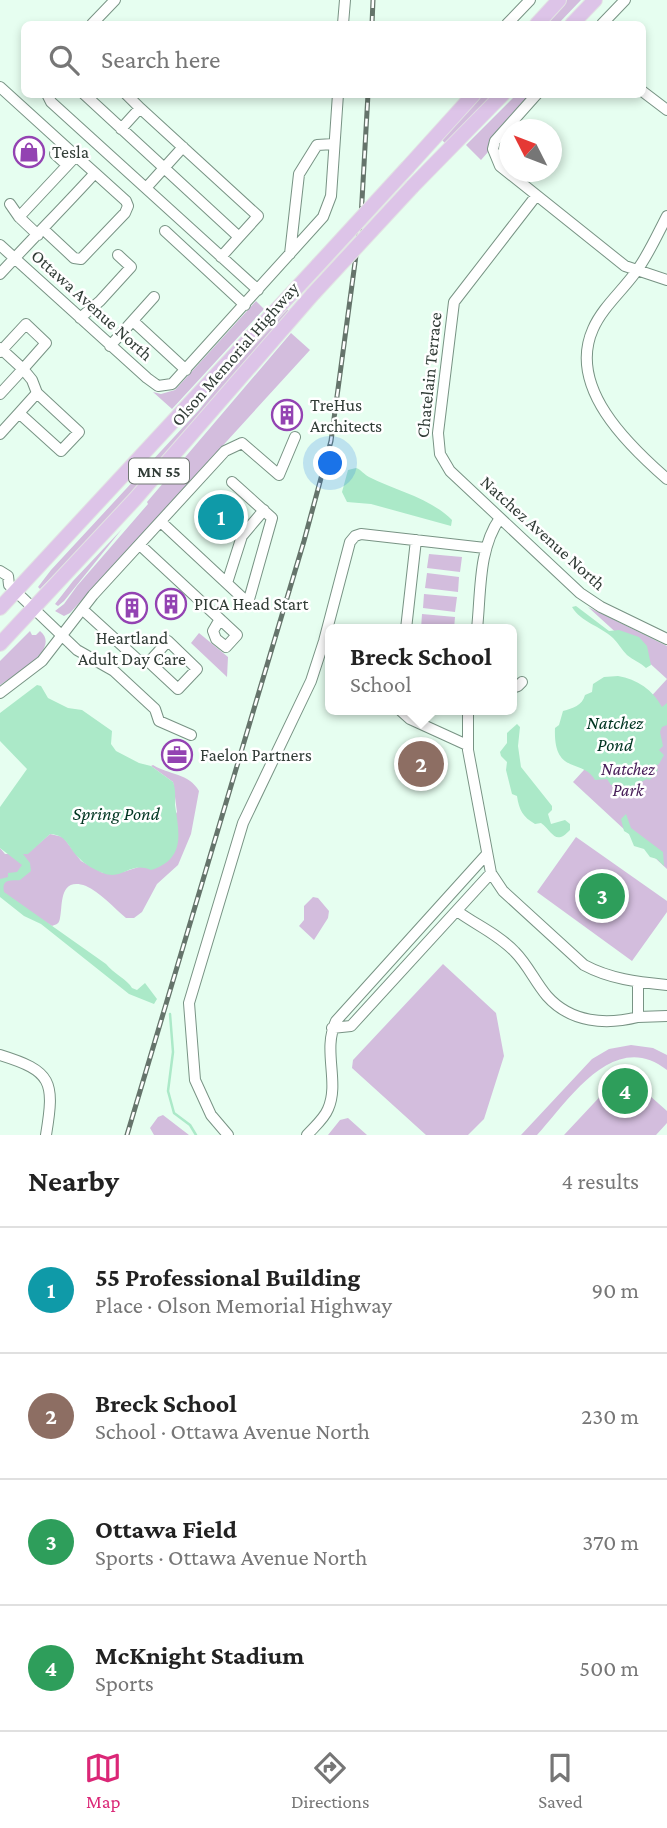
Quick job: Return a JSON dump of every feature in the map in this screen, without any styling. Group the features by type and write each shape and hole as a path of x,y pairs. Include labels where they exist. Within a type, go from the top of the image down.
{"main road":[{"path":"540,21 559,0"},
{"path":"568,21 586,0"},
{"path":"575,21 595,0"},
{"name":"Olson Memorial Highway","path":"0,608 9,587 318,265 470,98"},
{"name":"Olson Memorial Highway","path":"0,644 135,499 313,293 499,98"}],"street":[{"path":"95,21 114,0"},
{"path":"343,21 345,0"},
{"path":"513,21 530,0"},
{"path":"605,21 625,0"},
{"path":"0,87 126,201 128,206 125,213 81,259 74,258 19,217 10,204"},
{"path":"646,94 667,110"},
{"path":"49,98 258,290"},
{"path":"88,98 239,237"},
{"path":"130,98 258,216 221,257"},
{"path":"133,321 186,370 317,224 328,208 338,98"},
{"path":"533,98 501,132 493,149 500,166 625,266 667,280"},
{"path":"121,129 140,108"},
{"path":"290,254 299,174 317,145 334,144"},
{"path":"146,188 184,147"},
{"path":"55,154 67,165"},
{"path":"19,217 76,156"},
{"path":"0,274 95,173"},
{"name":"Chatelain Terrace","path":"442,459 438,433 454,302 536,196"},
{"path":"667,216 636,271 597,320 588,345 589,373 594,390 611,422 623,437 667,478"},
{"path":"165,231 245,305"},
{"name":"Ottawa Avenue North","path":"0,245 146,378 163,387 172,384 186,370"},
{"path":"80,318 100,301 131,267 118,255"},
{"path":"110,346 154,297"},
{"path":"0,394 23,369 46,342 26,324 1,350 23,369 32,380 37,393 79,432 61,451 19,413"},
{"path":"0,434 37,393"},
{"path":"0,693 34,669 82,609 225,451 242,443 279,475 295,436"},
{"name":"Natchez Avenue North","path":"442,459 456,478 586,598 667,639"},
{"path":"161,522 248,603 272,518 232,482"},
{"path":"227,583 242,536 264,510"},
{"path":"477,624 485,548 500,518"},
{"path":"329,624 350,542 355,536 361,534 485,548"},
{"path":"407,624 416,540"},
{"path":"140,545 220,619"},
{"path":"0,570 8,576 9,587 77,650 114,671 155,709 159,721 191,735"},
{"path":"82,609 138,660 149,662 178,689 197,669 168,641 149,662"},
{"path":"228,1135 211,1115 195,1080 189,1003 248,809 273,763 311,681 325,638"},
{"path":"406,715 467,745"},
{"path":"468,715 467,745 486,855 491,873 503,891 584,965 612,977 667,985"},
{"path":"307,1135 329,1108 329,1042 332,1028 341,1013 486,855"},
{"path":"332,1028 351,1026 491,873"},
{"path":"457,911 506,944 528,968 548,997 563,1010 579,1018 603,1022 667,1016"},
{"path":"638,982 638,1017"},
{"path":"0,1055 29,1064 44,1075 49,1094 46,1135"}],"green space":[{"path":"567,0 581,0 561,21 547,21"},
{"path":"479,98 491,98 445,143 442,140"},
{"path":"513,98 528,98 508,119 499,119 499,129 481,160 466,145"},
{"path":"256,301 264,309 172,409 153,392 161,394 175,390"},
{"path":"286,309 289,311 115,512 40,589 38,587 51,570 199,410 240,359"},
{"path":"291,333 310,350 70,613 64,616 55,611 64,604"},
{"path":"122,529 64,601 58,606 55,604 73,581"},
{"path":"429,554 462,557 460,572 427,568"},
{"path":"427,573 459,577 458,592 425,588"},
{"path":"424,594 457,597 455,612 423,608"},
{"path":"588,607 667,646 667,679"},
{"path":"422,614 455,617 454,624 421,624"},
{"path":"30,631 32,635 36,635 40,631 45,638 45,646 34,661 0,685 0,661"},
{"path":"199,633 228,657 227,677 191,643"},
{"name":"Natchez Park","path":"667,679 667,869 573,782"},
{"path":"151,766 190,781 199,791 191,834 178,865 157,884 142,912 134,918 126,918 96,892 77,884 66,889 59,922 52,926 0,894 0,848 5,854 28,853 50,834 63,837 81,861 103,873 123,872 142,866 177,812 173,782"},
{"path":"576,837 667,901 667,912 632,961 537,892"},
{"path":"313,897 318,898 329,911 328,918 314,940 299,926 304,920 304,906"},
{"path":"443,964 496,1013 504,1056 484,1119 468,1135 426,1135 352,1068 353,1060"},
{"path":"631,1045 653,1048 667,1055 667,1070 648,1059 629,1058 611,1063 578,1088 537,1135 521,1135 592,1059 609,1049"},
{"path":"623,1072 667,1111 667,1123 656,1135 564,1135"},
{"path":"163,1115 189,1135 154,1135 150,1128 158,1117"},
{"path":"348,1118 367,1135 328,1135 340,1120"}],"water":[{"path":"356,468 369,477 434,506 452,520 451,526 371,504 347,502 342,492 348,470"},
{"path":"576,606 609,631 619,630 639,637 647,646 651,665 646,668 627,655 613,638 576,612 572,607"},
{"name":"Natchez Pond","path":"618,676 644,686 662,707 667,703 667,725 662,727 660,732 663,746 659,750 664,755 655,766 658,770 650,780 629,788 620,784 611,785 607,779 595,780 590,773 564,760 556,743 555,728 559,725 563,711 579,704 585,695 592,692 593,684 604,677"},
{"name":"Spring Pond","path":"37,685 41,686 48,698 68,708 82,710 112,731 111,744 116,751 151,766 173,782 178,844 170,859 162,865 151,870 137,868 110,875 87,865 64,839 50,834 28,854 23,854 30,863 31,871 20,880 6,882 4,892 106,964 132,988 137,990 145,983 157,999 154,1004 129,994 41,924 24,916 0,897 0,879 8,877 8,873 17,872 22,865 0,848 0,807 27,769 0,741 0,713"},
{"path":"517,724 520,727 518,746 521,767 552,806 548,814 551,824 565,820 570,824 570,830 561,837 554,836 541,823 535,824 527,819 520,809 517,796 512,794 506,770 507,762 500,752 507,743 507,733"},
{"path":"626,814 631,828 663,852 664,866 657,859 650,857 644,849 634,846 629,834 624,831 621,819"}],"waterway":[{"path":"170,1014 173,1052 168,1091 174,1113 190,1125 196,1135"}],"railway":[{"path":"372,21 373,0"},
{"path":"127,1135 304,541 331,441 361,218 368,98"}],"place":[{"name":"Tesla","path":"29,152"},
{"name":"TreHus Architects","path":"287,415"},
{"name":"55 Professional Building","path":"221,517"},
{"name":"PICA Head Start","path":"171,604"},
{"name":"Heartland Adult Day Care","path":"132,608"},
{"name":"Faelon Partners","path":"177,755"},
{"name":"Breck School","path":"421,764"},
{"name":"Ottawa Field","path":"602,896"},
{"name":"McKnight Stadium","path":"625,1091"}]}
